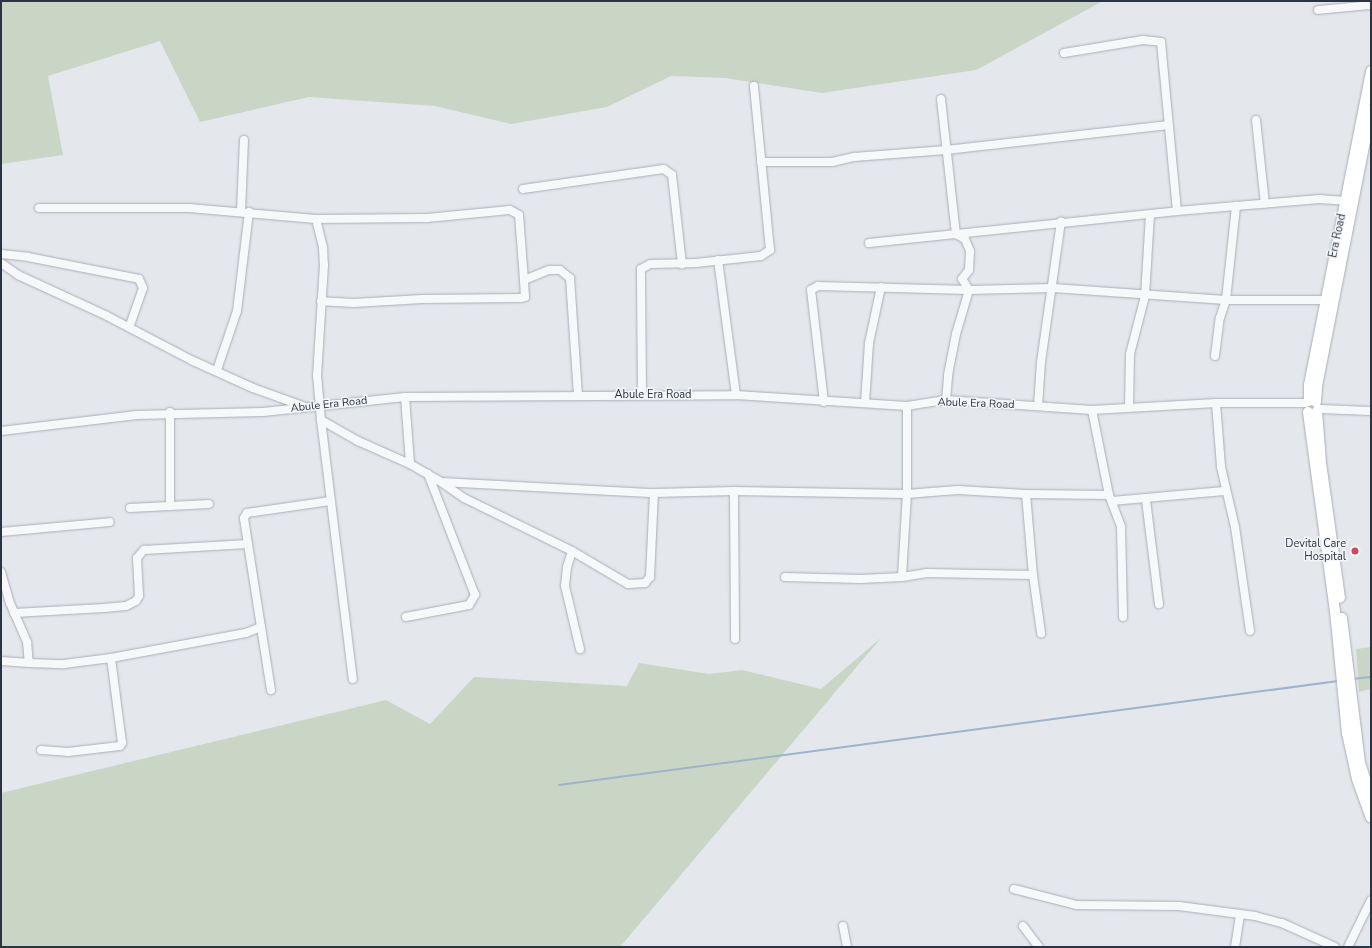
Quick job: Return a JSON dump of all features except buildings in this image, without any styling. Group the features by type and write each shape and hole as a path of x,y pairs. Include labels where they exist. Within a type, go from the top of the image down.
{"main road":[{"name":"Era Road","path":"1312,407 1309,385 1371,72"},
{"path":"1371,110 1312,407 1335,611 1357,779 1371,818"},
{"path":"1346,694 1360,763 1371,797"}],"street":[{"path":"1318,10 1371,5"},
{"path":"1064,53 1143,40 1161,42 1176,211"},
{"path":"642,395 641,269 650,264 682,264 761,256 770,250 754,86"},
{"path":"941,99 956,234"},
{"path":"1256,120 1265,204"},
{"path":"761,162 832,162 882,154 946,150 1169,125"},
{"path":"217,370 237,311 245,211 244,140"},
{"path":"523,189 664,169 672,175 682,264"},
{"path":"868,243 1061,221 1319,199 1346,201"},
{"path":"1215,356 1220,318 1226,300 1236,206"},
{"path":"39,208 125,207 245,211 316,219 427,218 510,210 519,215 524,297 516,299 429,298 354,303 321,301"},
{"path":"1129,406 1130,354 1145,296 1150,214"},
{"path":"316,219 323,248 316,375 330,501 353,679"},
{"path":"1038,406 1041,362 1053,288 1061,221"},
{"path":"946,400 948,375 956,334 969,290 962,279 969,270 970,251 965,239 956,234"},
{"path":"1,254 28,257 139,279 143,288 129,328"},
{"path":"718,260 736,395"},
{"path":"1,263 18,275 252,388 306,407"},
{"path":"524,280 549,270 560,270 570,278 578,395"},
{"path":"824,402 811,290 818,286 969,290 1053,288 1145,296 1226,300 1325,300"},
{"path":"865,403 868,343 881,287"},
{"name":"Abule Era Road","path":"1,431 170,412 263,412 405,397 736,395 824,402 907,406 946,400 1092,410 1129,406 1216,404 1312,407 1371,411"},
{"path":"405,397 410,464"},
{"path":"1216,404 1221,467 1235,526 1250,631"},
{"path":"902,577 907,494 907,406"},
{"path":"1092,410 1111,498 1120,527 1123,617"},
{"path":"170,412 170,506"},
{"path":"321,420 358,441 410,464 441,482 464,498 572,551 628,584 646,582 650,577 654,493"},
{"path":"406,617 469,605 474,595 428,474"},
{"path":"441,482 654,493 734,491 907,494 958,490 1146,500 1226,491"},
{"path":"734,491 735,639"},
{"path":"1026,494 1033,575 1041,633"},
{"path":"1146,500 1159,604"},
{"path":"271,690 244,518 247,513 330,501"},
{"path":"130,508 209,504"},
{"path":"1,532 110,522"},
{"path":"14,613 126,606 136,601 139,596 137,558 144,550 248,544"},
{"path":"572,551 567,567 565,586 580,649"},
{"path":"1,572 14,613 27,642 29,662"},
{"path":"785,577 902,577 926,573 1033,575"},
{"path":"1,661 64,664 111,658 246,633 261,627"},
{"path":"41,750 68,752 120,746 122,743 111,658"},
{"path":"1014,889 1077,905 1179,906 1240,914 1282,923 1335,947"},
{"path":"1348,947 1371,900"},
{"path":"1235,947 1240,914"},
{"path":"843,926 847,947"},
{"path":"1023,926 1039,947"}],"green space":[{"path":"1,1 1103,1 976,70 822,93 725,78 671,76 607,107 511,124 435,106 309,97 200,122 160,41 48,76 63,155 1,164"},
{"path":"881,638 620,947 1,947 1,793 386,700 430,724 474,677 627,686 639,663 709,674 742,670 821,689"},
{"path":"1371,647 1371,689 1359,692 1356,649"}],"waterway":[{"path":"1352,679 1371,677"},
{"path":"559,785 1338,681"}],"place":[{"name":"Devital Care Hospital","path":"1355,551"}]}
